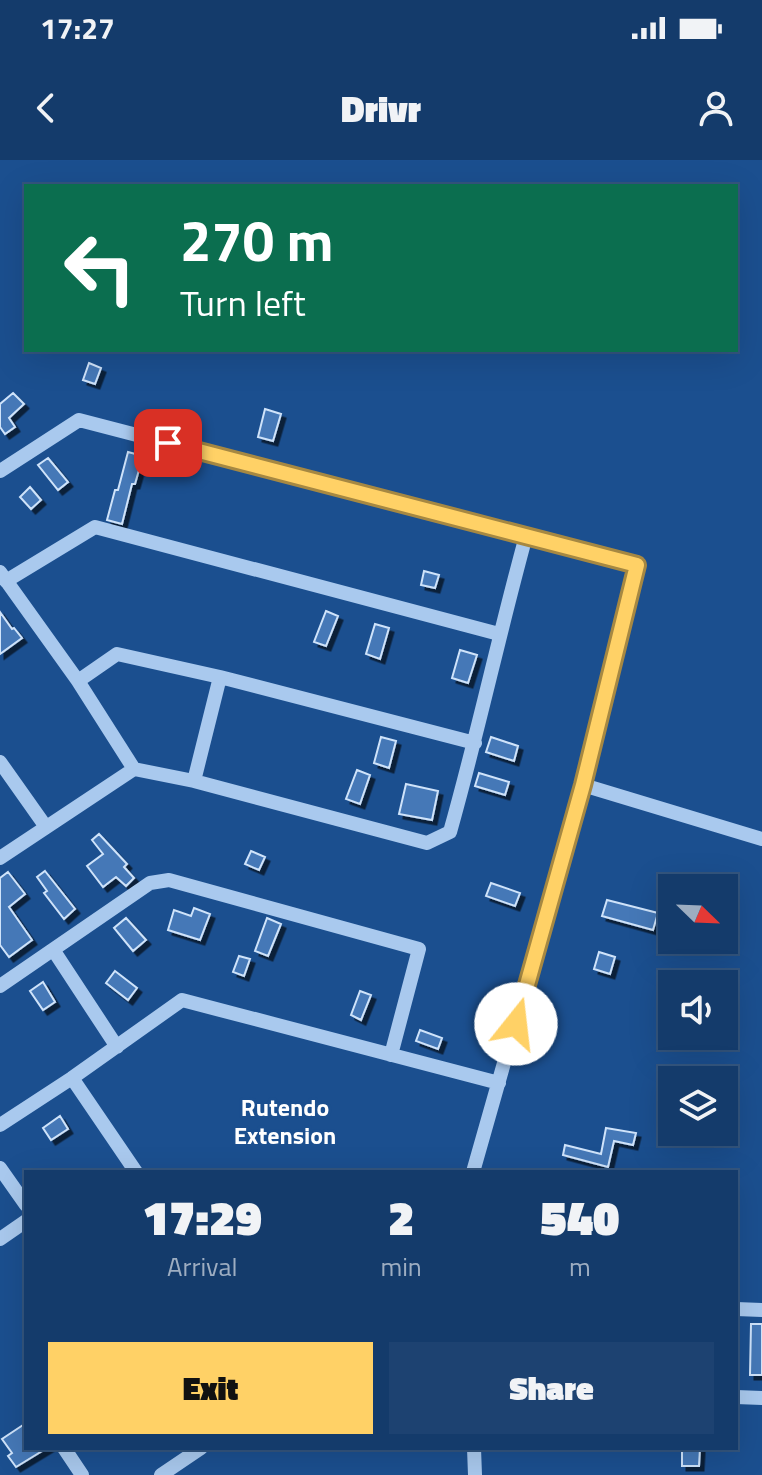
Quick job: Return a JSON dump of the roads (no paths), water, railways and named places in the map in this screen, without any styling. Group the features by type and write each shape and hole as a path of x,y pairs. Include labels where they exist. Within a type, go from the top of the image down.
{"street":[{"path":"0,471 79,420 637,565 583,785 474,1170"},
{"path":"134,769 78,681 3,576 95,527 499,634"},
{"path":"0,858 134,769 194,781 427,843 450,832 526,536"},
{"path":"78,681 117,654 220,677 475,743"},
{"path":"194,781 220,677"},
{"path":"0,762 46,827"},
{"path":"583,785 762,839"},
{"path":"0,986 150,883 169,880 419,949 391,1055"},
{"path":"54,951 117,1047"},
{"path":"0,1125 182,1000 499,1083"},
{"path":"72,1078 135,1170"},
{"path":"0,1168 24,1202"},
{"path":"0,1239 24,1222"},
{"path":"738,1309 762,1310"},
{"path":"738,1397 762,1398"},
{"path":"65,1450 82,1475"},
{"path":"161,1475 195,1450"},
{"path":"474,1450 475,1475"}],"district":[{"name":"Rutendo Extension","path":"285,1122"}]}
